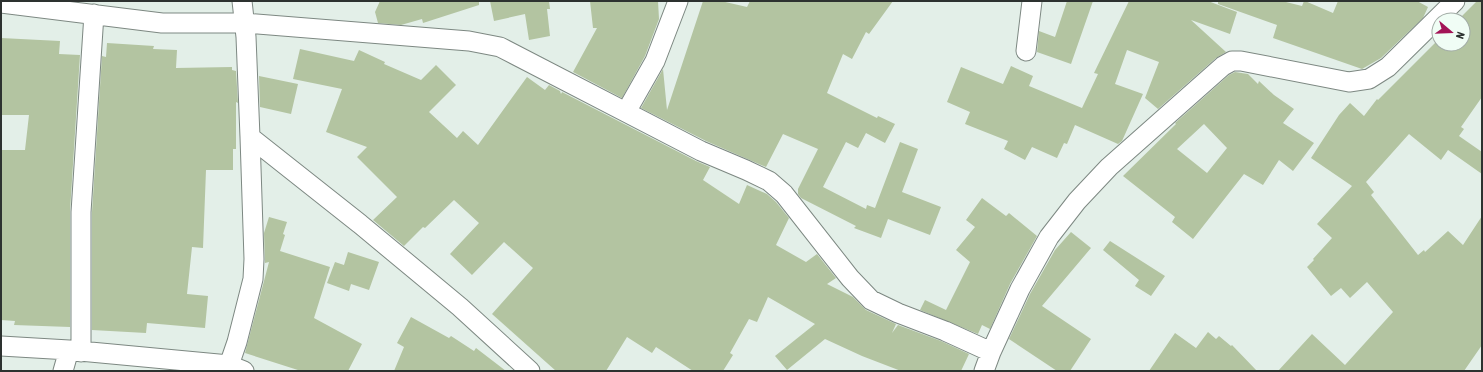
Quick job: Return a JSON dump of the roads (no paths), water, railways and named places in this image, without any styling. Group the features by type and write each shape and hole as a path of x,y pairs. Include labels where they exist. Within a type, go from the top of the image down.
{"street":[{"path":"1,346 75,351 234,369 237,342 253,279 254,259 246,37 242,1"},
{"path":"626,112 655,62 678,1"},
{"path":"1026,50 1032,1"},
{"path":"984,371 991,352 1020,289 1049,237 1077,201 1109,167 1223,66 1232,61 1241,61 1350,82 1369,79 1388,67 1454,1"},
{"path":"9,3 162,23 244,23 469,41 500,47 701,151 769,181 784,194 850,278 871,300 991,352"},
{"path":"63,371 75,351 81,212 94,14"},
{"path":"250,137 360,224 460,307 530,371"}]}
